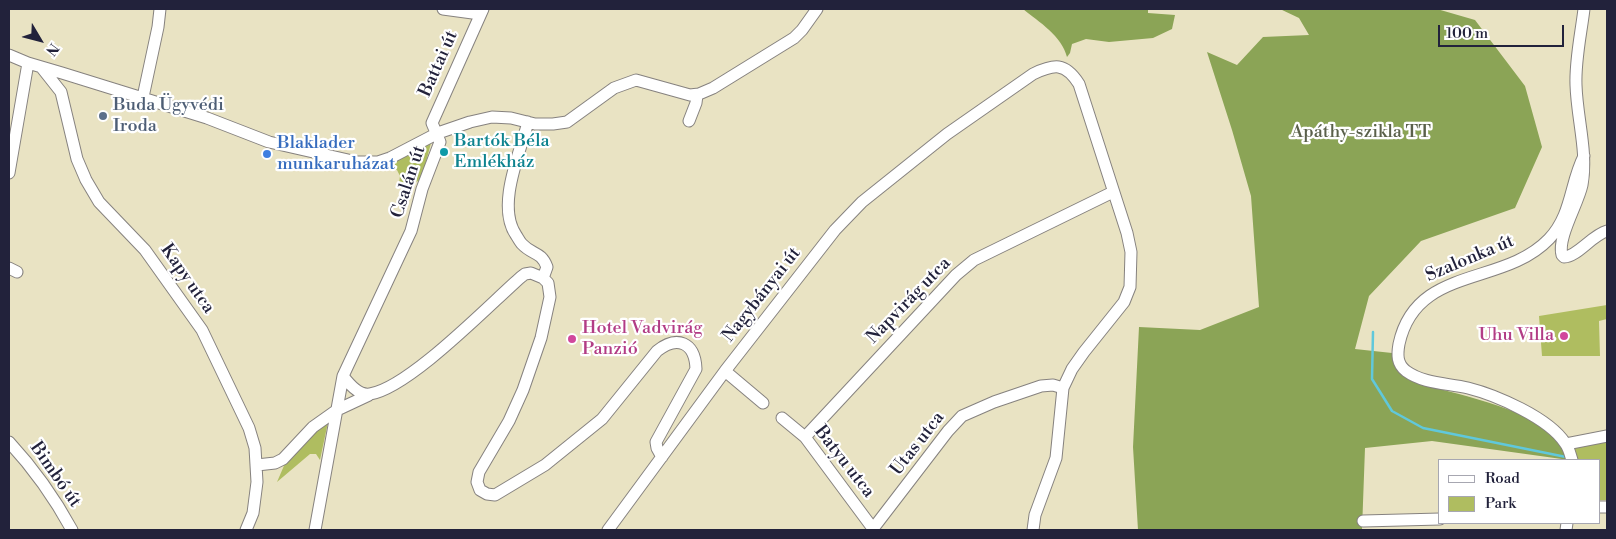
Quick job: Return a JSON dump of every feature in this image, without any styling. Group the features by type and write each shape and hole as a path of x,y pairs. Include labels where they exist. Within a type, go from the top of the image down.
{"street":[{"path":"143,97 160,9"},
{"path":"443,9 482,11"},
{"path":"689,122 697,95 713,88 794,38 817,9"},
{"name":"Szalonka út","path":"1572,459 1566,444 1544,422 1515,405 1469,388 1433,382 1412,374 1399,364 1397,354 1405,326 1419,304 1428,295 1457,281 1504,267 1525,256 1550,238 1564,217 1570,204 1579,166 1584,156 1576,86 1576,68 1584,9"},
{"name":"Battai út","path":"438,133 432,123 482,11"},
{"path":"9,55 28,64 143,97 207,118 269,142 357,162 378,162 390,158 438,133"},
{"path":"9,173 28,64"},
{"name":"Nagybányai út","path":"608,530 725,371 835,230 862,202 947,134 1038,71 1055,66 1065,68 1074,76 1079,84 1127,233 1131,252 1130,287 1124,302 1084,352 1072,369 1063,388 1056,458 1035,515 1033,530"},
{"name":"Kapy utca","path":"42,68 61,92 77,159 90,187 99,202 145,250 202,330 250,428 255,448 258,482 253,512 246,530"},
{"name":"Csalán út","path":"315,530 343,376 411,231 422,189 440,142 438,133 492,117 553,124 567,122 614,88 636,80 686,95 697,95"},
{"path":"528,122 511,183 508,216 513,230 522,245 544,259 547,267 543,278"},
{"path":"1584,156 1582,186 1562,242 1562,255 1571,256 1594,236 1607,230"},
{"name":"Napvirág utca","path":"805,437 956,275 974,260 1113,192"},
{"path":"257,465 275,463 283,458 313,427 337,410 391,386 434,355 525,274 538,275 543,278 548,283 550,297 541,338 523,390 509,421 479,472 477,482 480,490 487,494 495,494 545,465 602,419 657,351 673,342 680,343 692,350 696,359 696,369 656,442 662,457"},
{"path":"725,371 763,402"},
{"path":"343,376 356,390 362,394 369,395"},
{"name":"Utas utca","path":"873,530 948,431 962,416 994,402 1041,386 1052,385 1063,388"},
{"name":"Batyu utca","path":"782,418 805,437 873,530"},
{"path":"1566,444 1607,436"},
{"name":"Bimbó út","path":"9,442 50,491 72,530"},
{"path":"1363,521 1432,523"}],"green space":[{"path":"1023,9 1148,9 1148,13 1175,15 1172,29 1153,38 1109,42 1086,39 1072,44 1067,57 1055,36"},
{"name":"Apáthy-szikla TT","path":"1280,9 1437,9 1475,20 1525,86 1542,147 1515,208 1421,241 1369,296 1355,349 1392,353 1406,377 1414,382 1489,403 1526,417 1555,437 1568,459 1432,441 1365,448 1362,530 1138,530 1133,447 1139,327 1200,330 1259,307 1251,196 1207,52 1237,65 1263,37 1309,35 1299,18"},
{"path":"431,143 421,181 399,183 400,176 397,170 390,168 384,162"},
{"path":"1607,305 1607,319 1599,321 1600,356 1542,356 1539,316"},
{"path":"328,422 320,460 316,454 310,454 277,482 286,461"},
{"path":"1607,441 1607,500 1601,500 1601,459 1577,459 1574,447"}],"waterway":[{"path":"1373,332 1372,379 1392,411 1423,428 1566,457"}],"place":[{"name":"Buda Ügyvédi Iroda","path":"103,116"},
{"name":"Bartók Béla Emlékház","path":"444,152"},
{"name":"Blaklader munkaruházat","path":"267,154"},
{"name":"Uhu Villa","path":"1564,336"},
{"name":"Hotel Vadvirág Panzió","path":"572,339"}]}
